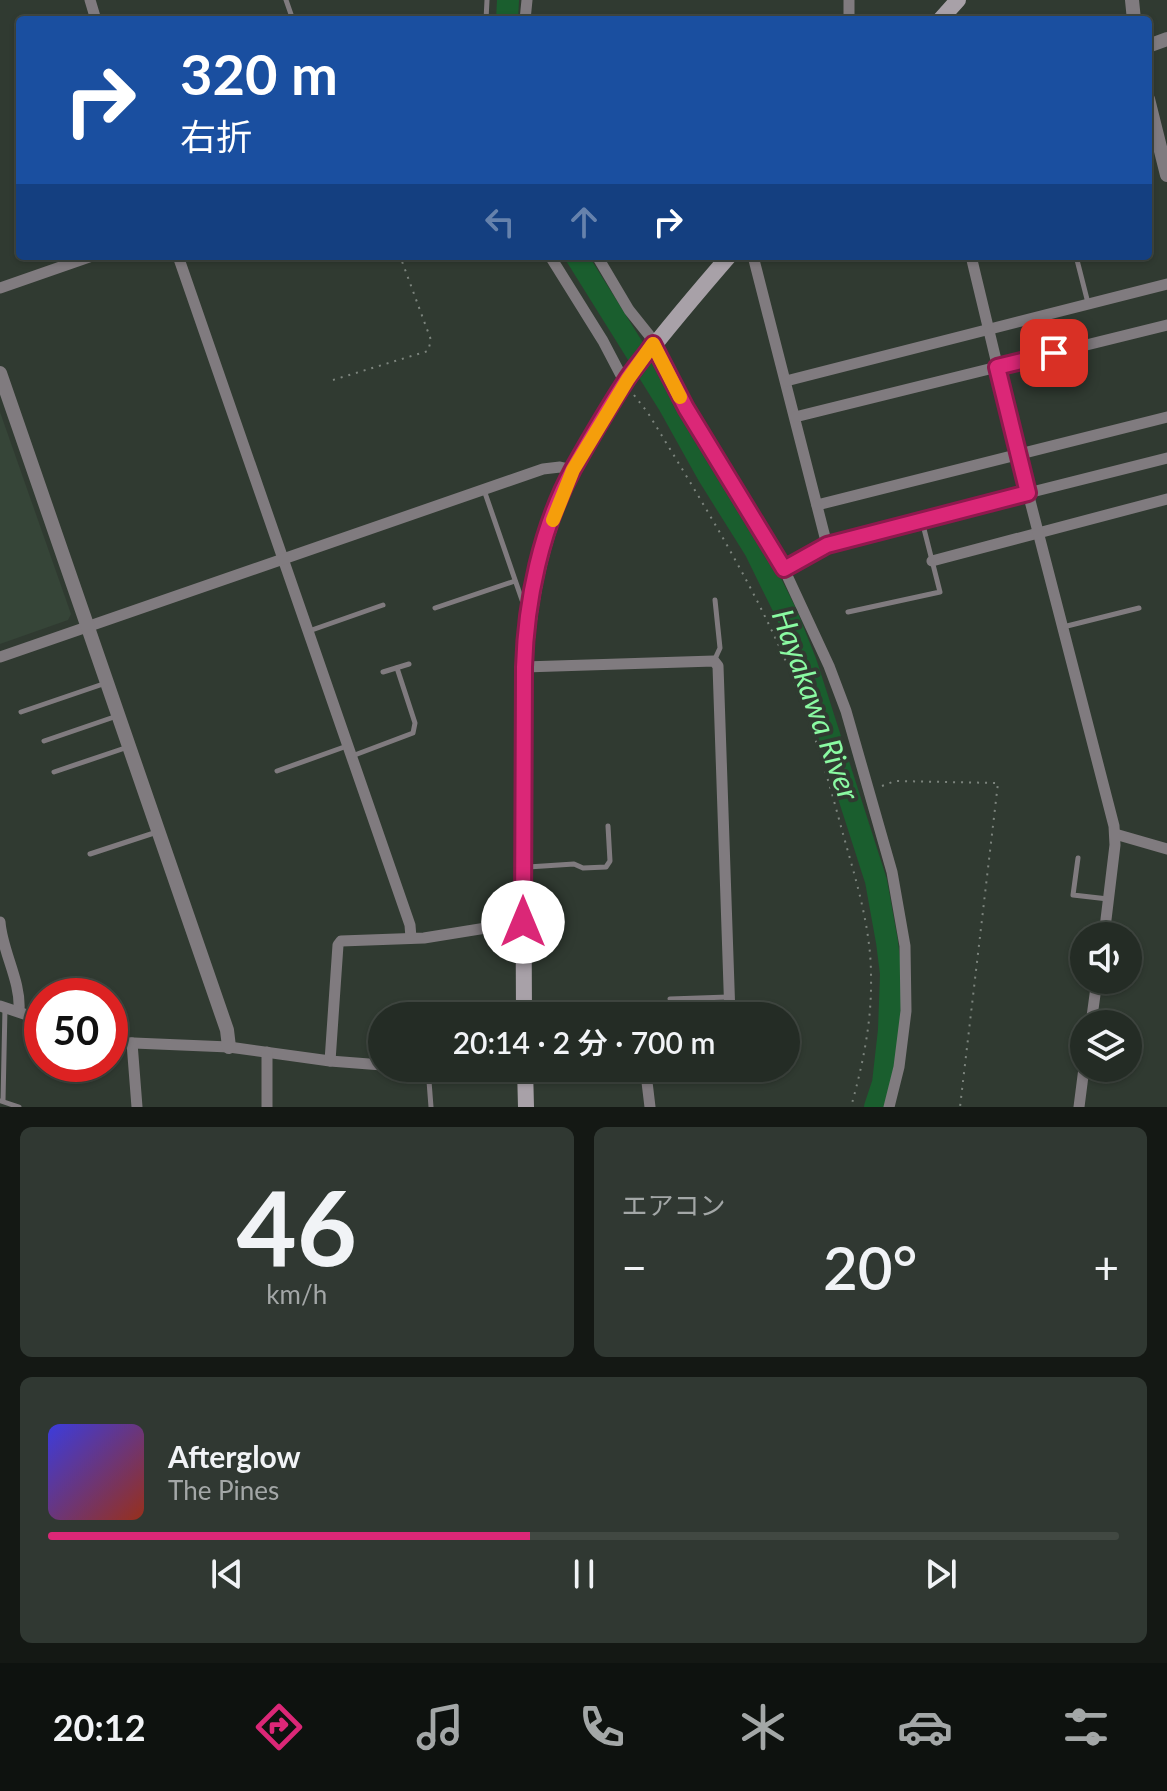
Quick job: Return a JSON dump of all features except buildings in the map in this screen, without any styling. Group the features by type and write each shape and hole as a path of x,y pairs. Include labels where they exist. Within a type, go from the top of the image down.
{"main road":[{"path":"944,16 958,0"},
{"path":"524,1002 524,667 529,608 545,543 573,470 627,384 651,347 726,260"},
{"path":"525,1082 526,1107"}],"street":[{"path":"1152,115 1167,175"},
{"path":"0,288 80,260"},
{"path":"179,260 285,558 410,925 411,938"},
{"path":"552,260 627,384"},
{"path":"599,260 784,569 829,666 870,789 897,896 906,969 906,1011 899,1067 889,1107"},
{"path":"754,260 827,545"},
{"path":"972,260 1115,834 1106,922"},
{"path":"786,381 1167,284"},
{"path":"795,417 1167,325"},
{"path":"0,373 227,1030 229,1047"},
{"path":"817,505 1167,417"},
{"path":"784,569 827,545 1167,458"},
{"path":"0,657 543,469 560,467 573,470"},
{"path":"932,561 1167,499"},
{"path":"524,667 714,661 718,666 729,1002"},
{"path":"1115,834 1167,849"},
{"path":"0,922 3,954 19,997 19,1010"},
{"path":"330,1061 338,945 341,941 411,938 523,922"},
{"path":"3,1007 24,1012"},
{"path":"128,1043 229,1047 368,1064"},
{"path":"132,1043 137,1107"},
{"path":"267,1052 267,1107"},
{"path":"647,1082 650,1107"},
{"path":"1079,1107 1082,1082"}],"lane":[{"path":"1077,260 1089,304"},
{"path":"484,489 522,600 529,608"},
{"path":"848,612 940,592 922,521"},
{"path":"435,608 515,581"},
{"path":"714,661 720,648 715,600"},
{"path":"308,631 383,605"},
{"path":"1062,628 1139,608"},
{"path":"383,672 409,664"},
{"path":"277,771 413,733 415,723 397,668"},
{"path":"21,712 107,683"},
{"path":"44,741 117,716"},
{"path":"54,772 129,747"},
{"path":"523,867 574,864 583,868 606,867 610,861 608,826"},
{"path":"90,854 159,831"},
{"path":"1078,858 1073,895 1109,900"},
{"path":"670,999 729,997"},
{"path":"3,1007 2,1101 19,1107"},
{"path":"429,1082 431,1107"}],"path":[{"path":"333,380 428,351 431,346 401,260"},
{"path":"627,384 663,437 763,617 802,700 824,766 856,880 866,927 871,974 867,1036 851,1107"},
{"path":"870,789 895,781 998,783 960,1107"}],"shaded area":[{"path":"0,412 71,614 68,620 0,644"}],"waterway":[{"name":"Hayakawa River","path":"507,16 508,0"},
{"name":"Hayakawa River","path":"578,260 755,550 787,615 806,663 876,881 887,942 891,974 889,1030 883,1083 875,1107"}],"slow traffic":[{"path":"553,520 573,470 653,344 680,397"}],"route":[{"path":"523,922 524,667 535,577 557,505 573,470 653,344 686,408 784,569 827,545 1028,493 997,367 1054,353"}]}
